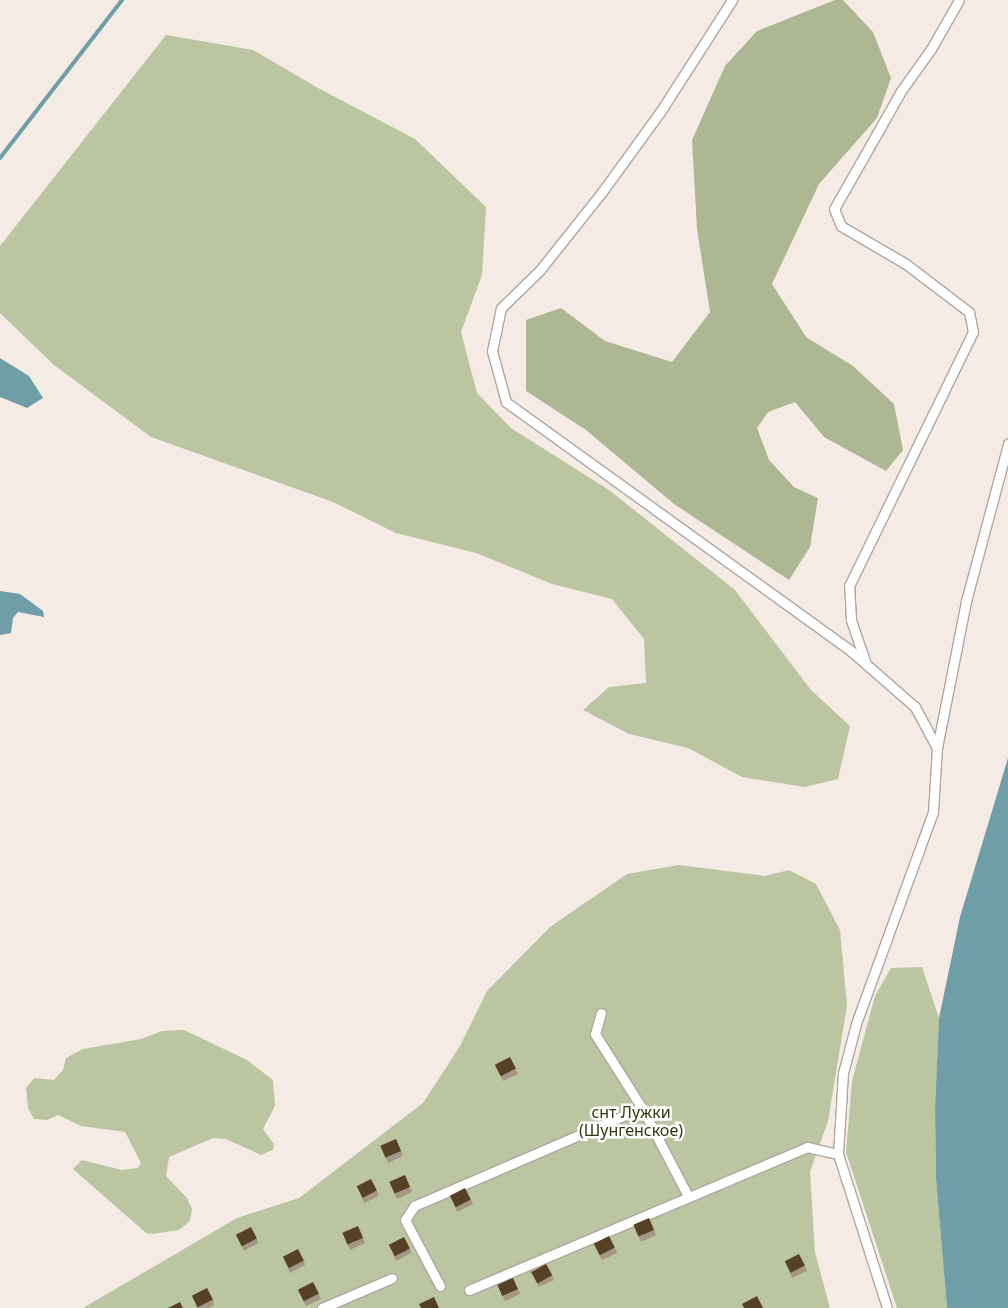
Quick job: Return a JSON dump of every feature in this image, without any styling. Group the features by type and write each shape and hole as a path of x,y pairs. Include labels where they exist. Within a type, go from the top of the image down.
{"street":[{"path":"732,0 660,112 602,192 540,270 501,308 492,351 506,402 866,664 915,707 937,748"},
{"path":"866,664 851,620 849,586 973,332 969,312 906,264 841,226 834,209 901,92 931,49 959,0"},
{"path":"887,1308 838,1154 843,1073 856,1024 933,812 937,748 966,601 1008,444"},
{"path":"601,1013 595,1034 642,1108 688,1196"},
{"path":"440,1286 405,1220 414,1206 642,1108"},
{"path":"469,1290 807,1147 838,1154"},
{"path":"322,1308 392,1278"}],"green space":[{"path":"835,0 843,0 873,32 891,78 877,118 819,184 772,284 806,337 853,366 894,404 903,450 886,471 824,437 795,402 768,412 757,428 769,460 794,487 818,498 810,547 789,580 674,504 586,430 526,391 526,320 561,308 605,341 672,362 710,312 697,229 692,140 725,66 757,31"},
{"path":"166,35 253,50 318,88 415,139 486,207 482,275 461,332 477,393 511,428 609,490 735,590 811,690 850,726 838,779 805,787 742,777 688,748 629,734 583,710 609,687 646,683 644,639 612,599 552,584 476,553 396,533 333,502 151,437 54,365 0,313 0,246"},
{"name":"снт Лужки (Шунгенское)","path":"679,865 765,876 789,870 816,884 840,930 847,1006 828,1121 810,1172 815,1252 830,1308 83,1308 237,1218 299,1198 423,1103 460,1046 487,991 550,927 627,874"},
{"path":"922,967 939,1018 935,1107 936,1179 947,1308 897,1308 846,1152 852,1081 875,996 891,968"},
{"path":"184,1030 247,1060 273,1080 275,1106 263,1129 274,1144 273,1150 261,1155 226,1139 213,1138 169,1157 166,1176 187,1198 192,1209 191,1216 189,1222 179,1230 153,1234 146,1233 73,1169 82,1160 122,1170 138,1168 141,1163 125,1132 81,1126 58,1115 47,1120 34,1119 28,1108 26,1088 34,1078 54,1080 63,1070 66,1058 83,1049 141,1039 162,1031"}],"water":[{"path":"0,358 29,376 43,398 27,408 0,397"},
{"path":"0,591 20,594 43,611 44,617 18,612 13,618 11,633 0,635"},
{"path":"1008,758 1008,1308 947,1308 936,1179 935,1107 939,1018 960,917"}],"building":[{"path":"510,1057 516,1069 501,1076 495,1065"},
{"path":"396,1139 401,1151 385,1158 380,1146"},
{"path":"405,1175 410,1187 394,1194 389,1182"},
{"path":"371,1179 377,1191 363,1198 357,1186"},
{"path":"465,1188 471,1200 456,1207 450,1196"},
{"path":"649,1218 654,1230 638,1237 633,1225"},
{"path":"358,1226 363,1238 347,1245 342,1233"},
{"path":"251,1227 257,1239 242,1246 236,1235"},
{"path":"609,1236 615,1248 600,1255 594,1244"},
{"path":"404,1237 410,1249 395,1256 389,1245"},
{"path":"298,1249 304,1261 289,1268 283,1257"},
{"path":"799,1254 805,1266 791,1273 785,1261"},
{"path":"546,1264 552,1275 537,1284 531,1272"},
{"path":"513,1278 518,1289 502,1296 497,1285"},
{"path":"313,1282 319,1294 304,1301 298,1290"},
{"path":"207,1288 213,1300 198,1307 192,1296"},
{"path":"757,1296 763,1308 744,1308 742,1304"},
{"path":"434,1297 439,1308 421,1308 419,1304"},
{"path":"180,1302 183,1308 168,1308"}],"waterway":[{"path":"0,158 122,0"}]}
